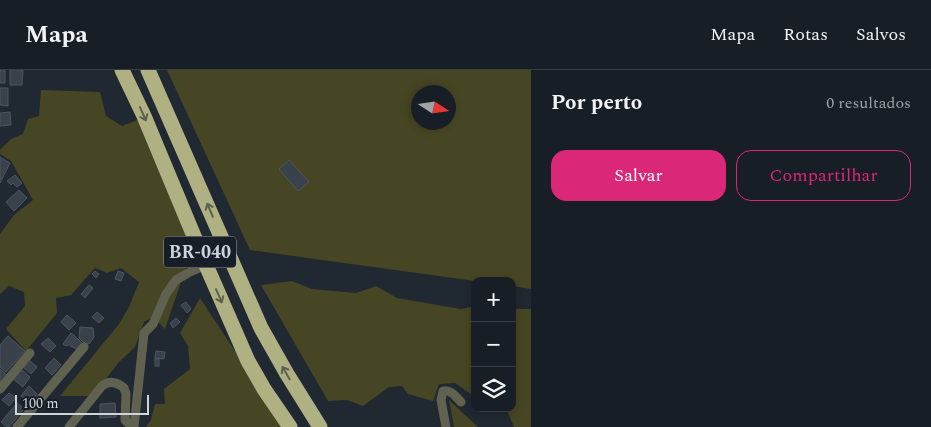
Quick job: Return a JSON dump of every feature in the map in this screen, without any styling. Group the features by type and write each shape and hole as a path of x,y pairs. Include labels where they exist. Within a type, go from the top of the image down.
{"highway":[{"name":"BR-040","path":"122,70 248,361 264,389 290,427"},
{"name":"BR-040","path":"148,70 262,328 287,374 320,427"}],"street":[{"path":"69,427 102,386 109,383 117,384 124,388 126,394 125,420 129,424 134,425 144,333 153,324 166,294 176,280 188,272 206,266"},
{"path":"17,427 84,347"},
{"path":"0,389 30,353"},
{"path":"446,427 441,400 443,391 449,390 461,402"}],"shaded area":[{"path":"167,70 531,70 531,289 516,287 516,277 471,277 471,280 250,250"},
{"path":"41,90 100,92 106,116 122,126 140,119 179,215 191,253 165,329 153,317 144,322 135,347 120,361 92,396 60,396 119,324 129,307 139,282 121,268 107,273 95,268 71,295 56,298 57,313 26,351 6,329 25,306 24,292 9,286 0,294 0,234 14,215 33,200 11,161 0,154 0,150 11,139 23,134 28,119 39,116"},
{"path":"292,281 312,289 356,293 376,286 397,298 461,309 471,307 471,394 455,383 439,384 433,401 408,394 402,386 389,387 363,406 347,400 328,401 261,285"},
{"path":"200,298 285,427 146,427 151,420 155,404 165,404 164,389 190,369 188,346 180,333"},
{"path":"516,309 531,309 531,427 514,427 508,412 516,412"},
{"path":"449,400 478,427 454,427"}],"building":[{"path":"0,70 5,70 5,83 0,83"},
{"path":"10,70 23,70 22,85 10,85"},
{"path":"0,88 8,88 8,106 0,105"},
{"path":"10,112 11,125 0,126 0,113"},
{"path":"0,157 10,163 0,183"},
{"path":"289,160 309,182 298,191 279,169"},
{"path":"15,175 22,183 17,187 7,181"},
{"path":"19,190 27,198 14,211 6,202"},
{"path":"95,271 99,274 96,278 92,274"},
{"path":"118,271 124,273 121,281 115,279"},
{"path":"89,285 93,288 85,298 81,294"},
{"path":"186,302 191,309 187,313 181,305"},
{"path":"97,312 104,318 99,323 92,317"},
{"path":"67,315 76,323 69,330 61,322"},
{"path":"176,318 180,322 173,328 170,323"},
{"path":"80,327 93,328 94,337 89,344 84,343 79,338"},
{"path":"71,333 76,337 66,346 63,344"},
{"path":"8,336 25,351 6,372 0,367 0,345"},
{"path":"48,338 56,346 50,352 41,344"},
{"path":"77,338 82,343 77,349 70,346"},
{"path":"156,351 165,352 164,359 155,358"},
{"path":"54,358 61,365 52,375 45,368"},
{"path":"28,359 37,367 31,374 22,366"},
{"path":"155,359 159,359 159,366 155,366"},
{"path":"0,369 7,375 0,384"},
{"path":"21,369 30,377 23,387 13,379"},
{"path":"29,386 37,394 29,403 21,396"},
{"path":"9,393 16,398 9,406 2,400"},
{"path":"17,403 24,409 7,427 1,422"},
{"path":"115,403 116,417 100,418 100,404"}]}
